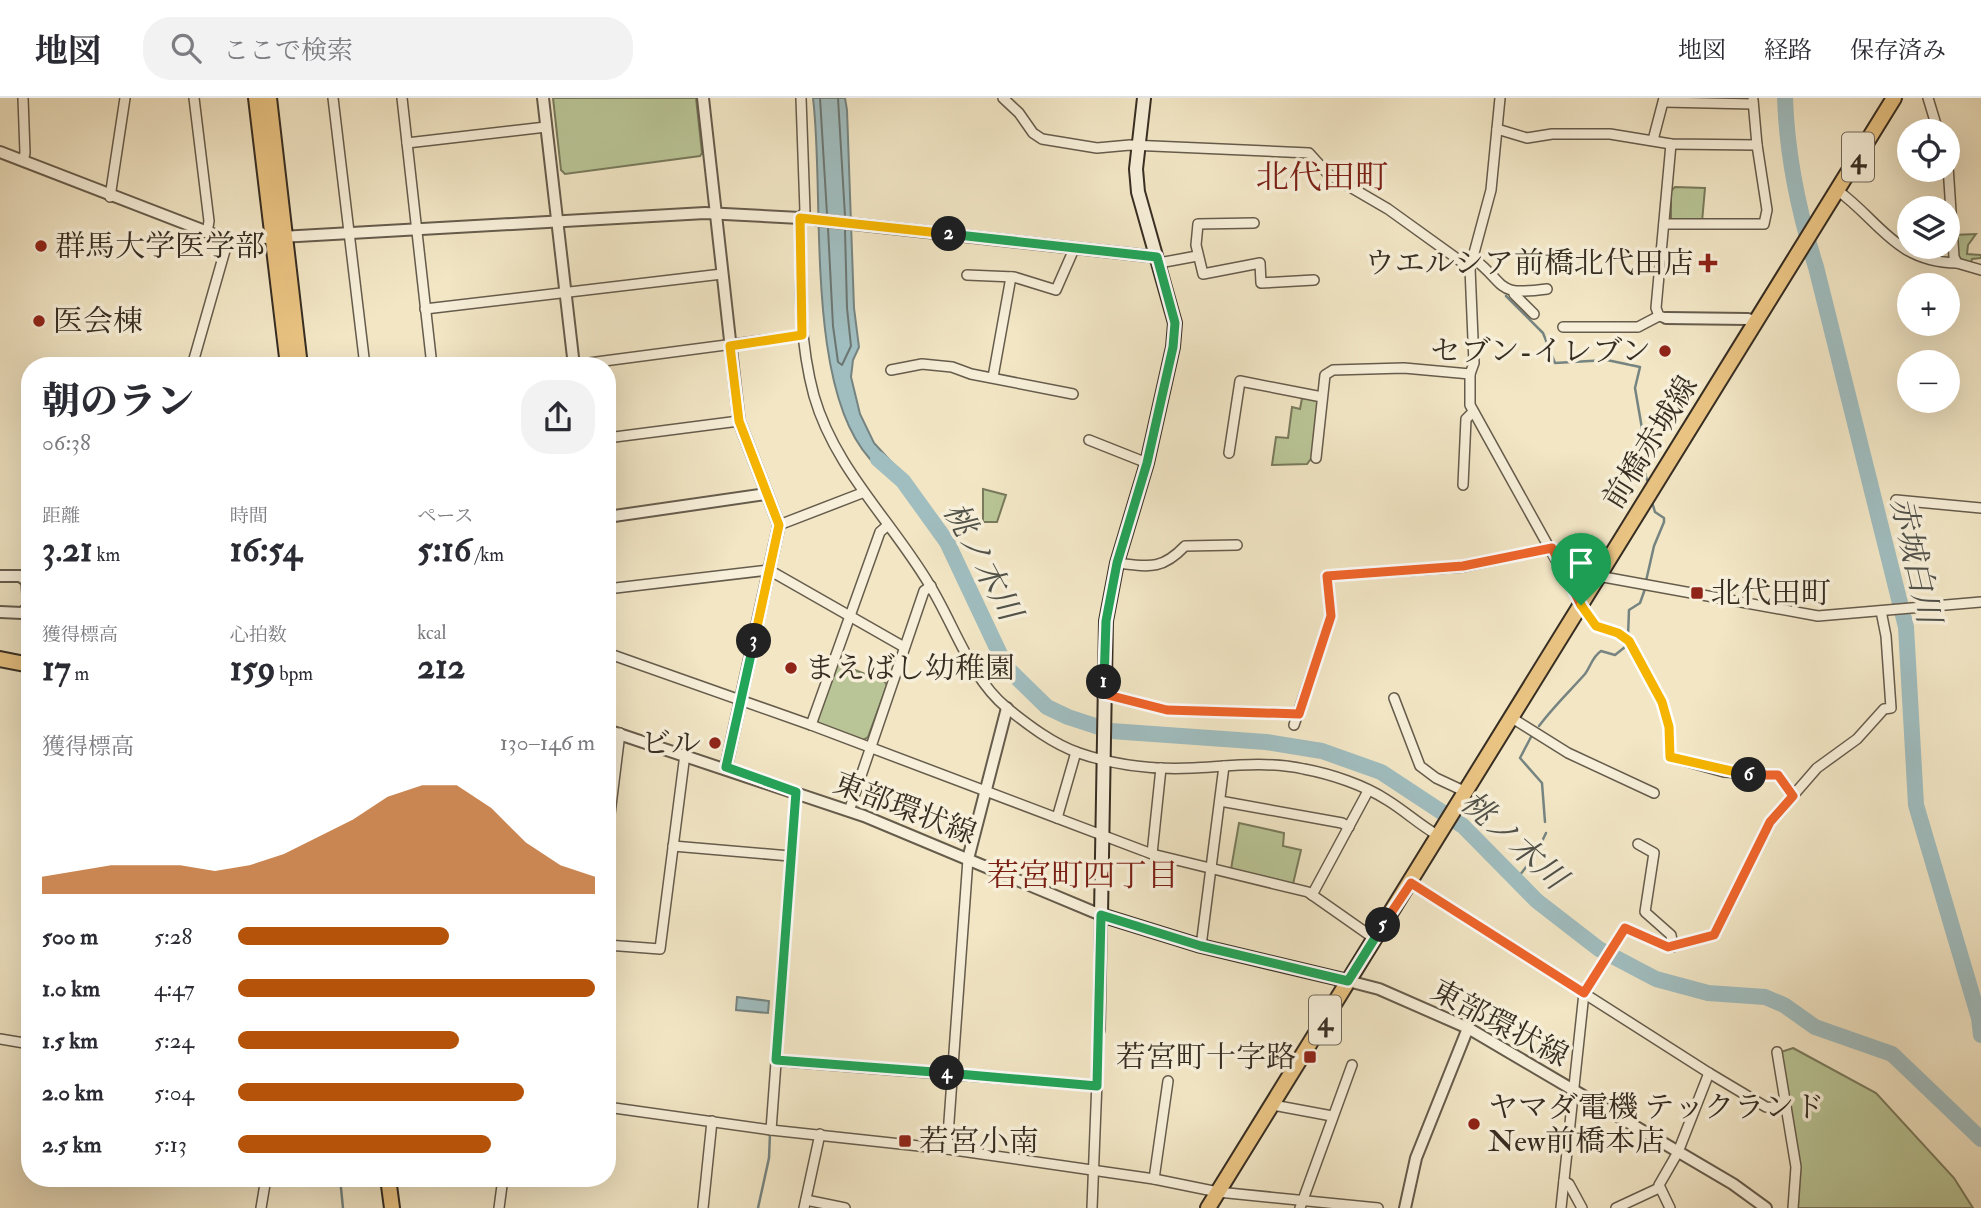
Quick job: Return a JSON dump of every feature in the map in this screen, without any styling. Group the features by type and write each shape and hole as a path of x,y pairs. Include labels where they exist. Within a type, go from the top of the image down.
{"main road":[{"path":"256,98 299,357"},
{"path":"269,98 287,357"},
{"path":"1144,98 1137,146 1138,192 1175,323 1173,347 1147,463 1117,563 1106,621 1101,915 1201,946 1348,981"},
{"name":"4","path":"1838,190 1894,98"},
{"name":"前橋赤城線","path":"1464,796 1838,190"},
{"path":"0,659 21,664"},
{"name":"4","path":"1208,1208 1464,796"},
{"path":"389,1187 392,1208"}],"street":[{"path":"23,98 23,161"},
{"path":"110,197 125,98"},
{"path":"194,98 209,221 206,233"},
{"path":"333,98 364,357"},
{"path":"402,98 431,357"},
{"path":"544,98 573,357"},
{"path":"703,98 739,421 779,525 726,767"},
{"path":"802,98 805,211 800,218 802,335 819,410 832,440 862,492 931,586 982,678 1007,708 1035,730 1076,752 1103,760 1161,768 1249,764 1303,768 1385,798 1441,834"},
{"path":"1003,98 1019,113 1033,133 1042,139 1089,147 1137,146 1309,153 1328,174 1472,263 1485,268 1501,288 1514,294 1534,314"},
{"path":"1500,98 1491,190 1472,263 1474,363 1470,374 1470,405 1552,548 1581,605 1596,626 1618,633 1629,641 1662,702 1669,727 1670,757 1724,772 1778,775 1793,796"},
{"path":"1928,98 1934,119"},
{"path":"1653,140 1664,100 1753,101 1767,210 1762,225 1664,224"},
{"path":"407,143 546,127"},
{"path":"1497,129 1527,138 1552,134 1610,134 1671,144 1757,145"},
{"path":"1663,317 1656,308 1671,144"},
{"path":"0,152 110,197 228,240 716,212 855,223 1158,260 1197,256"},
{"path":"1950,182 1951,237 1957,263"},
{"path":"1838,190 1896,244 1931,260 1957,263 1981,270"},
{"path":"1254,223 1198,224 1197,256 1203,274 1260,263 1261,283 1314,280"},
{"path":"195,357 228,240"},
{"path":"967,275 1011,277 1056,289 1074,249"},
{"path":"425,309 722,274"},
{"path":"993,377 1011,277"},
{"path":"1514,294 1547,289"},
{"path":"1563,327 1638,327 1663,317 1748,319 1756,322"},
{"path":"616,360 802,335"},
{"path":"891,370 925,364 952,366 1073,394"},
{"path":"1316,458 1325,375 1333,370 1404,368 1470,374"},
{"path":"1229,453 1240,381 1322,397"},
{"path":"1463,485 1466,419 1473,412"},
{"path":"616,437 739,421"},
{"path":"1089,440 1147,463"},
{"path":"779,525 862,492"},
{"path":"616,516 766,494"},
{"path":"1896,500 1981,508"},
{"path":"811,725 880,532 888,525"},
{"path":"1117,563 1150,566 1178,557 1185,546 1237,545"},
{"path":"1294,725 1331,616 1327,576 1463,566 1552,548"},
{"path":"616,588 769,570 904,647"},
{"path":"0,576 21,577"},
{"path":"1598,576 1818,616 1981,602"},
{"path":"849,811 904,647 925,591 931,586"},
{"path":"1561,1208 1584,993 1627,927 1651,942 1673,947 1708,938 1717,932 1770,822 1817,768 1857,739 1884,709 1891,708 1883,611"},
{"path":"0,612 21,613"},
{"path":"616,656 811,725 1152,854 1312,895 1374,939"},
{"path":"1394,698 1420,766 1464,796"},
{"path":"1103,699 1167,710 1299,714"},
{"path":"947,1149 968,859 1007,708"},
{"path":"1512,718 1568,753 1654,793"},
{"name":"東部環状線","path":"616,732 726,767 849,811 1101,915"},
{"path":"616,765 620,733"},
{"path":"1057,818 1076,752"},
{"path":"616,946 660,949 685,754"},
{"path":"1201,946 1224,766"},
{"path":"1152,854 1161,768"},
{"path":"1312,895 1368,791"},
{"path":"771,1130 796,792"},
{"path":"1220,801 1342,822 1349,827"},
{"path":"1638,844 1654,853 1645,912 1671,935 1673,947"},
{"path":"673,846 790,856"},
{"path":"1411,883 1709,1073 1766,1107 1786,1108"},
{"path":"1092,1208 1101,915"},
{"name":"東部環状線","path":"1348,981 1379,989 1468,1028 1678,1152 1766,1208"},
{"path":"1405,1208 1416,1158 1468,1028"},
{"path":"0,1039 21,1042"},
{"path":"1777,1052 1796,1167 1793,1208"},
{"path":"776,1060 1097,1086"},
{"path":"1301,1203 1352,1065"},
{"path":"1616,1208 1659,1188 1678,1152 1709,1073"},
{"path":"1154,1179 1168,1081"},
{"path":"1273,1105 1332,1116"},
{"path":"616,1108 771,1130 820,1133 947,1149 1301,1203 1378,1208"},
{"path":"703,1208 712,1121"},
{"path":"820,1133 805,1204 845,1208"},
{"path":"1564,1181 1569,1184 1582,1208"},
{"path":"261,1208 264,1187"},
{"path":"499,1208 502,1187"},
{"path":"1659,1188 1670,1208"}],"green space":[{"path":"553,98 696,98 702,153 700,156 565,174 561,170"},
{"path":"1675,187 1705,188 1702,222 1671,219 1671,191"},
{"path":"1976,234 1968,245 1967,254 1981,255 1981,258 1972,259 1970,266 1959,259 1960,235"},
{"path":"1302,398 1320,401 1313,456 1307,464 1272,465 1276,437 1288,438 1292,407 1300,409"},
{"path":"983,489 1006,495 997,522 983,522"},
{"path":"839,664 884,681 887,685 868,737 863,740 818,723 816,718 834,667"},
{"path":"1239,823 1284,833 1283,846 1301,850 1293,884 1231,869"},
{"path":"1793,1048 1876,1093 1954,1178 1973,1208 1798,1208 1799,1161 1781,1052"}],"water":[{"path":"813,98 845,98 854,308 859,347 853,360 851,377 860,414 874,443 907,479 882,468 870,459 849,427 835,386 826,338 821,287"},
{"path":"737,997 769,1001 768,1013 736,1010"}],"waterway":[{"name":"赤城白川","path":"1785,98 1788,141 1799,204 1906,627 1916,805 1979,1018 1981,1035"},
{"path":"1506,296 1543,333 1555,363 1607,360 1640,367 1635,388 1645,446"},
{"name":"桃ノ木川","path":"878,459 903,481 947,542 1006,667 1047,707 1111,731 1266,742 1322,751 1381,772 1463,826 1537,901 1599,949 1656,979 1708,993 1765,997 1784,1005 1815,1027 1892,1054 1981,1139"},
{"path":"1644,470 1648,483"},
{"path":"1646,581 1654,546 1664,522 1664,518 1655,512 1652,502"},
{"path":"1628,636 1629,610 1640,603 1645,589"},
{"path":"1539,726 1585,674 1598,653 1601,651 1615,655 1625,647"},
{"path":"1532,735 1520,758 1542,783 1545,822"},
{"path":"1535,856 1546,833"},
{"path":"1517,879 1529,863"},
{"path":"758,1208 769,1158 770,1134"},
{"path":"341,1187 343,1208"}],"place":[{"name":"群馬大学医学部","path":"41,246"},
{"name":"ウエルシア前橋北代田店","path":"1708,263"},
{"name":"医会棟","path":"39,321"},
{"name":"セブン-イレブン","path":"1665,351"},
{"name":"北代田町","path":"1697,593"},
{"name":"まえばし幼稚園","path":"791,668"},
{"name":"ビル","path":"715,743"},
{"name":"若宮町十字路","path":"1310,1057"},
{"name":"ヤマダ電機 テックランド New前橋本店","path":"1474,1124"},
{"name":"若宮小南","path":"905,1141"}],"district":[{"name":"北代田町","path":"1322,176"},
{"name":"若宮町四丁目","path":"1083,875"}],"route":[{"path":"800,218 1157,257 1175,323 1173,347 1147,463 1117,563 1106,621 1106,695 1167,710 1299,714 1332,613 1327,576 1463,566 1552,548 1581,605 1596,626 1618,633 1629,641 1662,702 1669,727 1670,757 1724,772 1778,775 1793,796 1770,822 1720,928 1714,935 1681,946 1663,947 1627,927 1584,993 1411,883 1348,981 1201,946 1101,915 1097,1086 983,1074 776,1060 796,792 726,767 779,525 739,421 730,346 802,335 800,218"}]}
